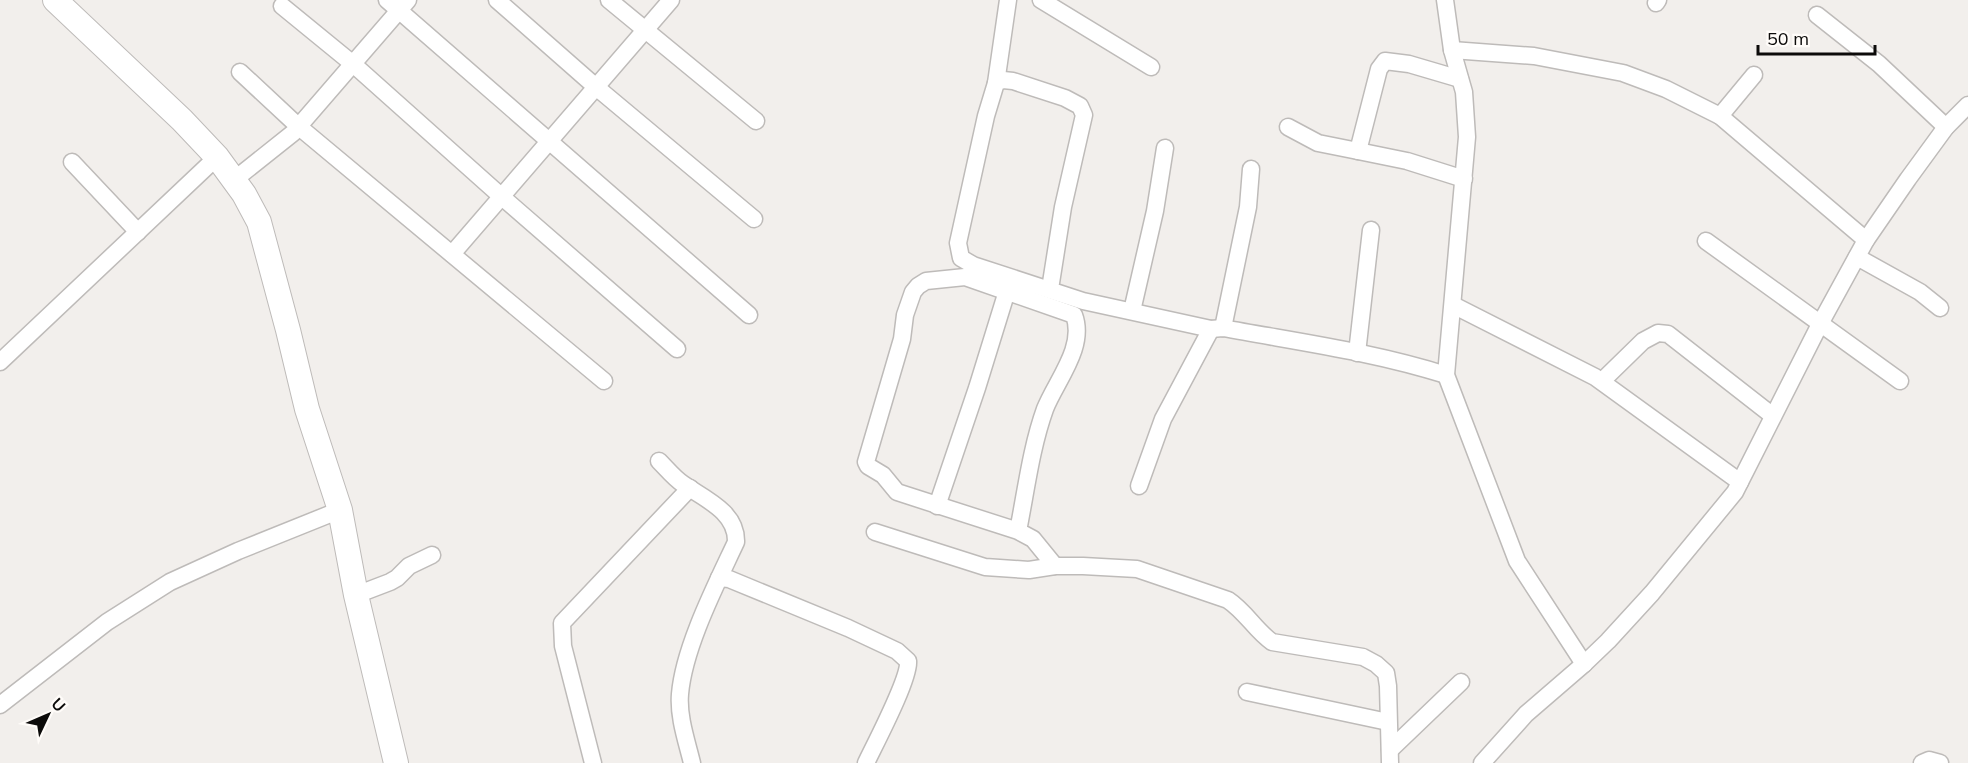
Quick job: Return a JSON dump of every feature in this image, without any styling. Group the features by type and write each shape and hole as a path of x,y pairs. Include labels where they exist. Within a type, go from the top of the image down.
{"street":[{"path":"56,0 182,120 217,157 259,222 307,408 340,510 356,595 396,763"},
{"path":"497,0 754,219"},
{"path":"609,0 756,121"},
{"path":"452,254 671,0"},
{"path":"1008,0 996,83 986,116 958,243 961,258 973,266 1083,300 1217,329 1357,353 1419,366 1446,375"},
{"path":"1041,0 1150,67"},
{"path":"1445,0 1452,50 1467,114 1464,179 1446,375 1516,561 1584,664"},
{"path":"234,180 298,126 353,64 398,4 549,142 749,315"},
{"path":"282,6 353,64 677,349"},
{"path":"1817,15 1879,64 1946,127"},
{"path":"1452,50 1534,56 1623,73 1665,89 1720,116 1866,240"},
{"path":"1358,151 1380,69 1385,61 1409,64 1460,79"},
{"path":"240,72 298,126 604,381"},
{"path":"1720,116 1754,75"},
{"path":"996,83 1003,80 1013,81 1065,98 1080,106 1084,115 1063,207 1050,289"},
{"path":"1482,763 1526,714 1584,664 1652,593 1735,492 1820,324 1866,240 1946,127 1968,105"},
{"path":"1288,127 1318,143 1407,161 1464,179"},
{"path":"1132,311 1155,211 1165,148"},
{"path":"0,362 217,157"},
{"path":"72,162 138,232"},
{"path":"1139,486 1163,419 1217,329 1248,207 1251,169"},
{"path":"1357,353 1371,230"},
{"path":"1706,241 1900,381"},
{"path":"1857,257 1920,292 1940,308"},
{"path":"1018,531 1045,409 1071,357 1078,326 1074,315 965,278 926,281 913,292 905,315 902,339 866,462 868,466 884,475 897,492 1018,531 1033,539 1055,566"},
{"path":"937,506 1007,291"},
{"path":"1453,305 1602,381 1740,482"},
{"path":"1602,381 1643,340 1658,333 1668,334 1773,416"},
{"path":"659,460 676,479 719,508 736,530 736,542 686,659 679,696 692,763"},
{"path":"593,763 563,646 562,623 690,488"},
{"path":"0,705 106,622 170,582 238,551 340,510"},
{"path":"875,532 985,567 1029,570 1055,566 1137,569 1228,600 1240,608 1262,635 1272,642 1364,657 1386,673 1390,757"},
{"path":"356,595 390,582 410,566 432,555"},
{"path":"719,578 729,579 848,628 897,651 908,661 906,674 866,763"},
{"path":"1390,757 1461,682"},
{"path":"1247,692 1388,722"},
{"path":"1922,763 1929,760 1940,763"}]}
